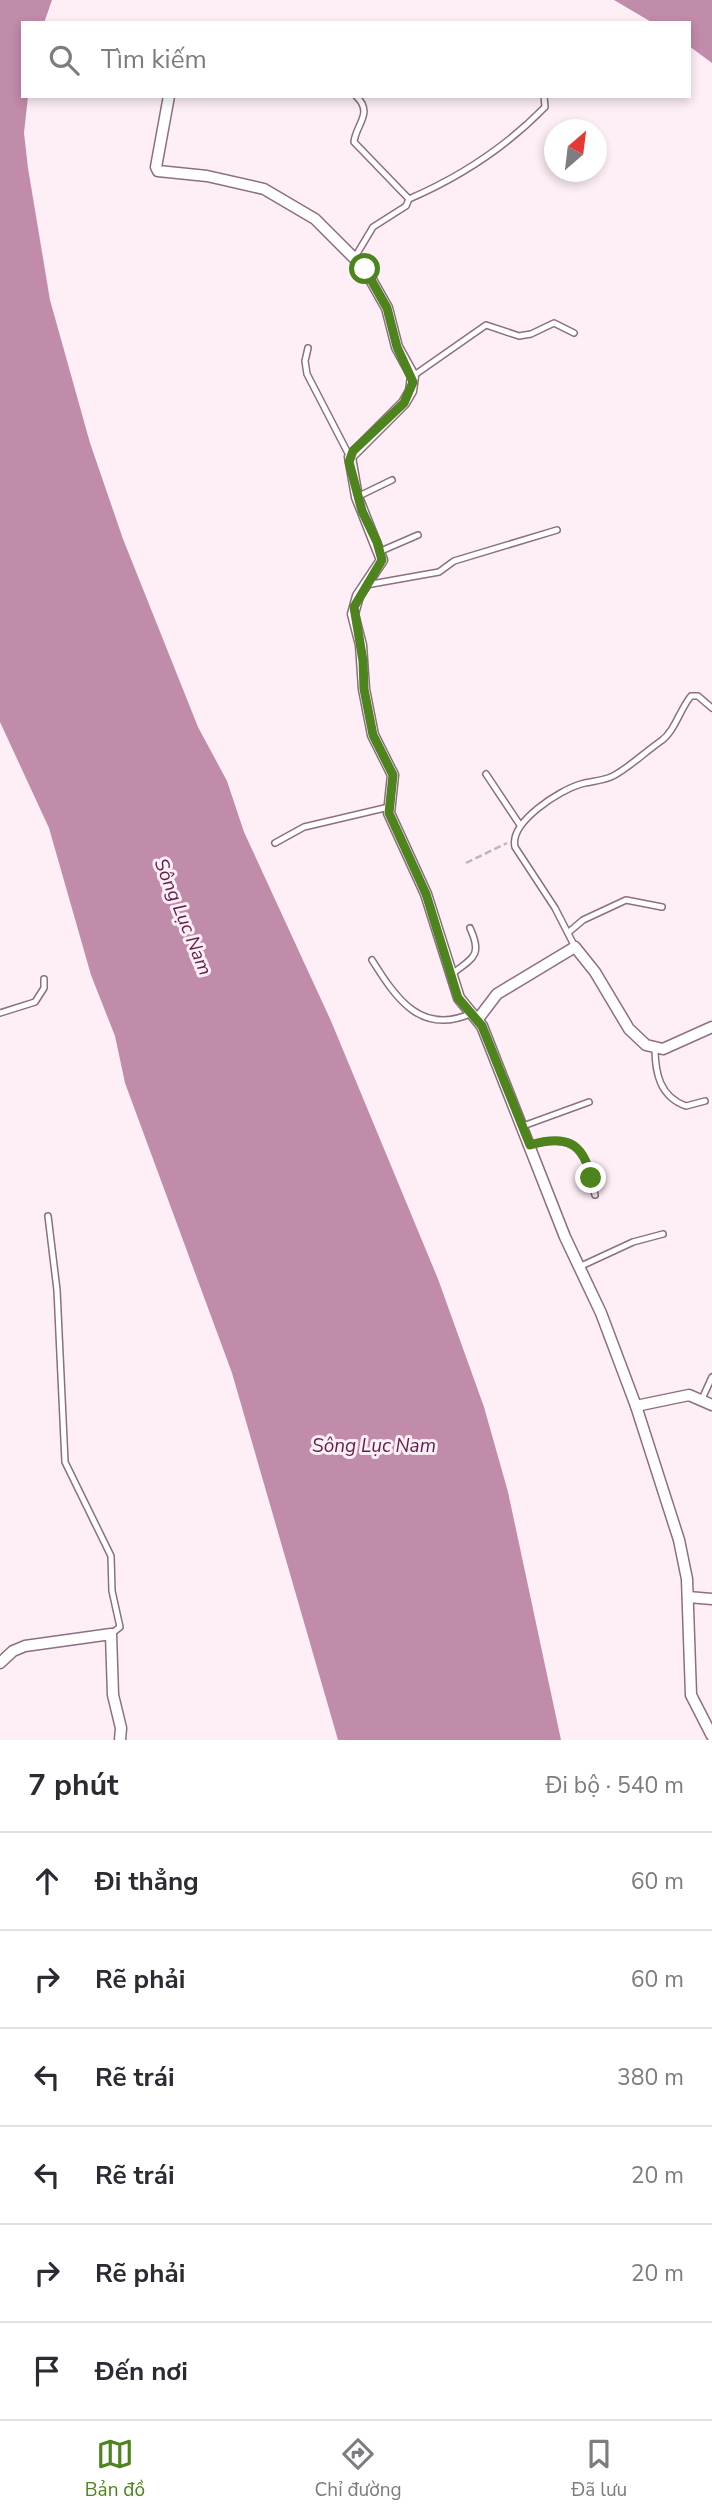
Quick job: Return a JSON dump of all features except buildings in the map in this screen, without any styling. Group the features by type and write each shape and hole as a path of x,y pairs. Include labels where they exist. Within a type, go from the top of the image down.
{"street":[{"path":"169,98 156,167 158,171 207,176 274,193 315,219 355,257 387,308 397,347 413,376 411,391 404,403 350,457 357,497 381,551 380,566 358,596 353,614 361,645 364,689 373,735 393,775 389,807 393,825 426,894 458,998 475,1016 523,1126 579,1267 601,1313 636,1406 679,1540 688,1579 691,1695 712,1736"},
{"path":"475,1016 497,994 575,947 595,972 629,1029 639,1040 655,1048 671,1047 712,1027"},
{"path":"636,1406 681,1396 707,1402"},
{"path":"688,1597 712,1599"},
{"path":"0,1663 13,1651 25,1646 111,1634 113,1695 121,1728 120,1740"}],"lane":[{"path":"358,98 362,101 365,117 354,142 409,199"},
{"path":"355,257 373,228 406,206 409,199 453,179 526,126 545,107 544,98"},
{"path":"413,376 486,325 519,336 531,334 554,323 574,333"},
{"path":"308,348 304,361 307,374 350,457"},
{"path":"357,497 392,480"},
{"path":"366,586 439,572 454,561 557,530"},
{"path":"381,551 418,535"},
{"path":"575,947 569,932 513,840 520,825 528,816 571,788 604,780 664,739 691,696 698,696 712,708"},
{"path":"486,774 520,825"},
{"path":"275,843 304,827 389,807"},
{"path":"569,932 583,920 626,900 662,907"},
{"path":"450,975 476,953 478,945 470,928"},
{"path":"372,960 402,1000 425,1018 446,1022 475,1016"},
{"path":"0,1013 35,1002 44,988 44,979"},
{"path":"655,1048 658,1078 671,1098 686,1106 705,1101"},
{"path":"523,1126 589,1102"},
{"path":"530,1145 558,1139 577,1148 587,1161 595,1195"},
{"path":"48,1216 57,1290 65,1462 111,1556 112,1591 121,1620 120,1627 111,1634"},
{"path":"579,1267 633,1242 663,1234"},
{"path":"707,1402 712,1377"}],"path":[{"path":"466,863 513,840"}],"water":[{"name":"Sông Lục Nam","path":"0,0 52,0 45,21 21,21 21,98 28,98 24,133 50,300 90,443 123,539 198,727 227,781 244,832 331,1021 438,1279 484,1407 508,1492 561,1740 338,1740 232,1373 125,1083 115,1036 91,975 49,828 0,722"},
{"path":"614,0 712,0 712,63 691,47 691,21 650,21"}],"route":[{"path":"365,269 387,308 397,347 413,376 411,391 404,403 353,451 349,462 362,511 381,551 380,566 358,596 353,614 361,645 364,689 373,735 393,775 389,813 426,894 458,998 482,1026 530,1145 558,1139 566,1142 585,1155 591,1178"}]}
